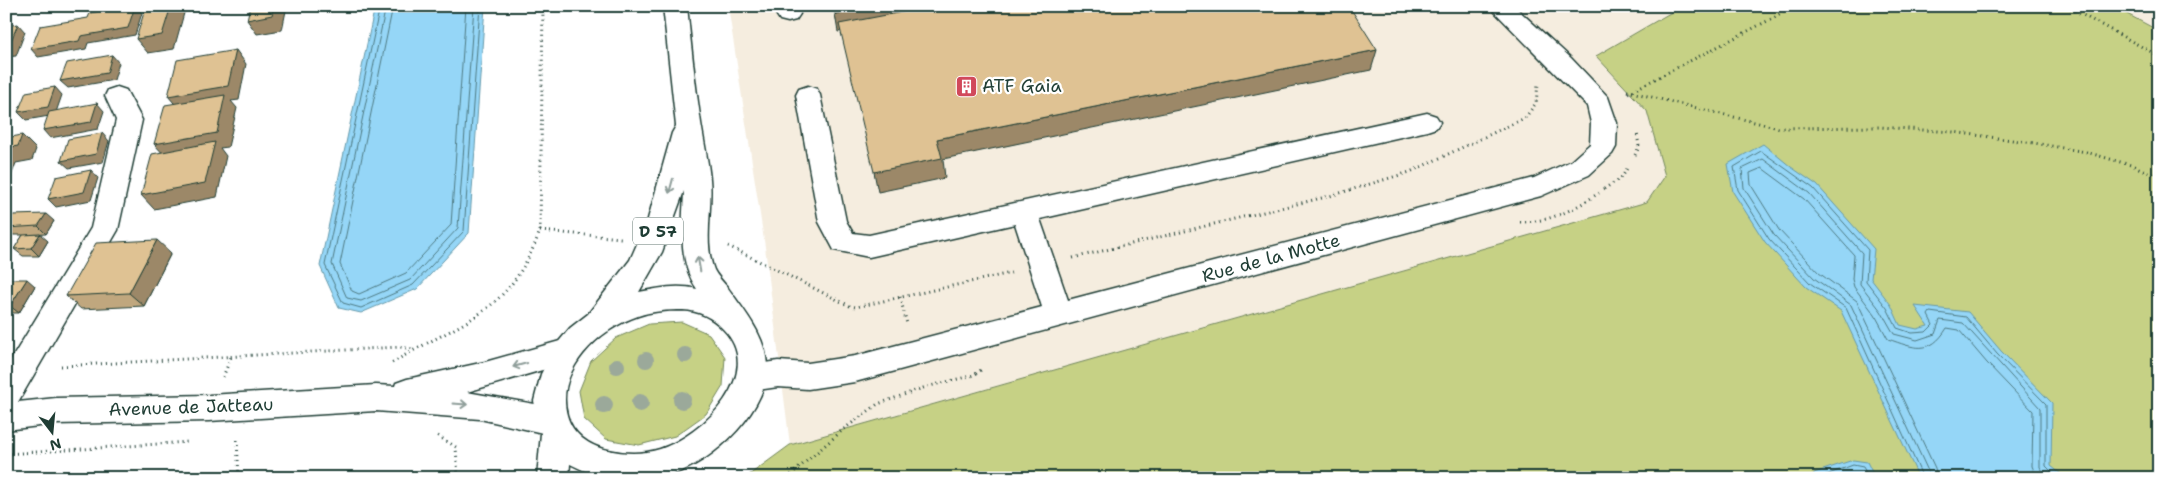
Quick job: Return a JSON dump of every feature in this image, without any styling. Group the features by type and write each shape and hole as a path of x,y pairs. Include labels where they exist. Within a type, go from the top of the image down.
{"street":[{"name":"D 57","path":"675,6 688,122 697,180 696,246 701,273 734,320"},
{"name":"Rue de la Motte","path":"751,378 778,374 808,376 855,369 1541,186 1580,168 1603,147 1604,123 1599,104 1562,64 1500,6"},
{"path":"808,95 833,222 844,242 869,246 1427,122"},
{"path":"6,395 104,230 129,120 117,96"},
{"name":"D 57","path":"595,324 639,270 654,241 663,217 688,122"},
{"path":"1024,212 1059,315"},
{"path":"553,478 554,426 549,398 554,374 567,351 579,336 595,324 623,308 654,299 685,298 712,305 734,320 746,336 751,356 751,378 741,403 724,426 699,446 666,478"},
{"name":"Avenue de Jatteau","path":"376,398 485,375 567,351"},
{"name":"Avenue de Jatteau","path":"6,417 56,411 209,408 376,398 480,406 554,426"},
{"path":"554,426 574,450 600,464 632,467 667,461 699,446"}],"path":[{"path":"388,367 415,349 479,316 503,295 526,266 540,231 543,6"},
{"path":"1790,6 1777,16 1628,93 1780,128 1880,127 1953,132 2034,143 2086,152 2134,166 2159,177"},
{"path":"2066,6 2159,56"},
{"path":"540,231 654,241"},
{"path":"22,368 400,347 415,349"},
{"path":"431,435 439,436 456,447 458,478"},
{"path":"237,440 239,478"},
{"path":"6,454 192,442"}],"shaded area":[{"path":"728,6 1682,6 1596,56 1647,111 1665,176 1647,202 790,445 765,247"},
{"path":"2112,6 2159,6 2159,31"}],"green space":[{"path":"1682,6 2112,6 2159,31 2159,478 745,478 790,445 1647,202 1665,176 1647,111 1596,56"},
{"path":"682,322 709,334 725,357 723,386 706,414 675,436 639,445 606,439 584,419 579,391 591,361 616,338 649,324"}],"water":[{"path":"375,6 485,6 469,233 417,289 361,313 339,308 320,266"},
{"path":"1763,144 1817,185 1874,249 1871,279 1891,305 1900,325 1917,329 1928,326 1915,306 1968,312 2001,351 2052,403 2051,466 2066,478 1919,478 1841,311 1806,287 1765,242 1733,192 1728,164"},
{"path":"1853,460 1867,462 1875,478 1813,478 1814,473"}],"building":[{"path":"135,6 128,28 81,36 79,41 31,49 40,26 88,18 90,13"},
{"path":"146,6 171,6 162,35 136,39"},
{"path":"250,6 274,6 272,15 247,20"},
{"path":"833,6 875,6 835,14"},
{"path":"934,6 1349,6 1377,50 937,139 942,158 874,172 839,24"},
{"path":"18,24 8,48 6,48 6,26"},
{"path":"236,50 228,86 168,96 177,60"},
{"path":"112,55 107,73 60,81 67,63"},
{"path":"55,87 48,107 18,112 26,92"},
{"path":"225,95 217,133 154,144 165,105"},
{"path":"97,103 91,122 43,130 49,112"},
{"path":"102,133 96,154 61,161 68,139"},
{"path":"22,135 18,146 6,148 6,138"},
{"path":"215,142 205,183 141,195 152,154"},
{"path":"91,170 84,192 48,199 56,177"},
{"path":"46,214 38,226 6,228 13,215"},
{"path":"40,234 31,248 14,249 23,235"},
{"path":"157,240 129,293 66,296 96,243"},
{"path":"6,279 27,279 10,306 6,306"}],"place":[{"name":"ATF Gaia","path":"966,86"}]}
